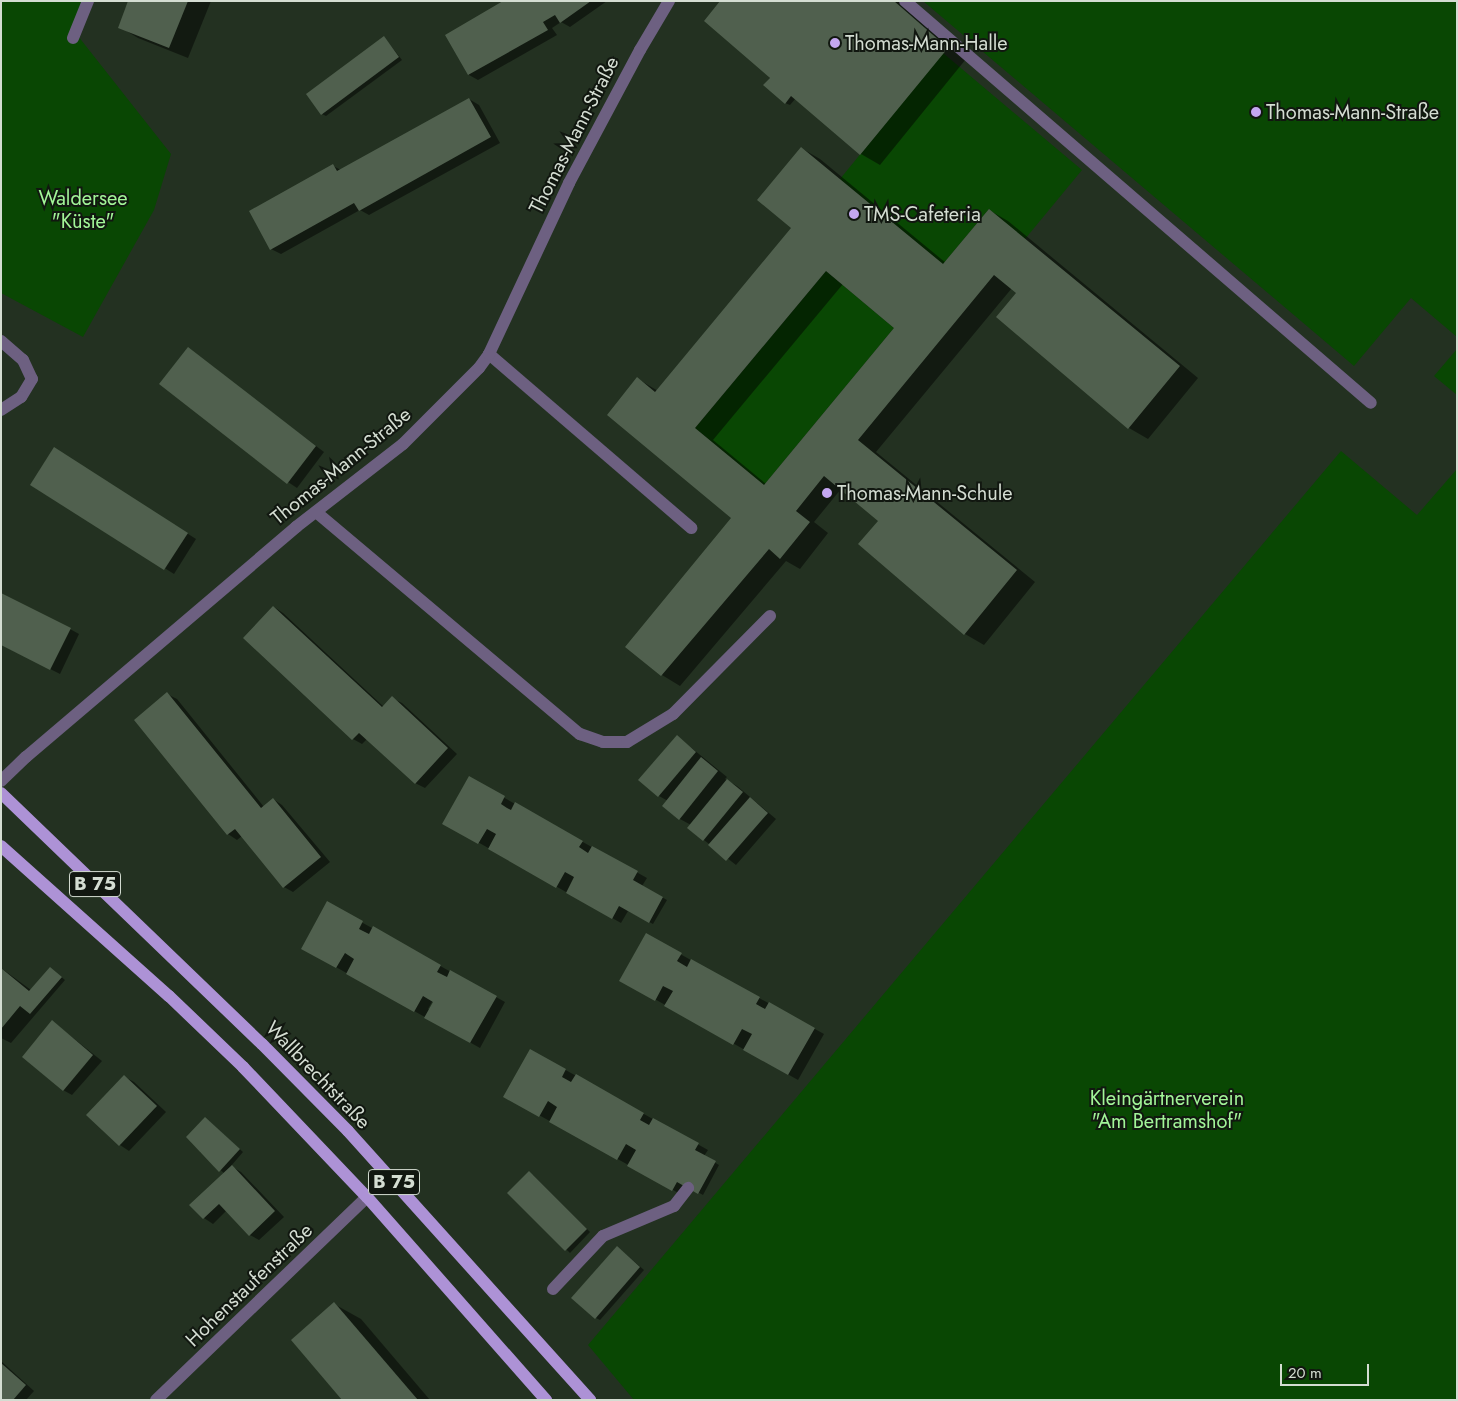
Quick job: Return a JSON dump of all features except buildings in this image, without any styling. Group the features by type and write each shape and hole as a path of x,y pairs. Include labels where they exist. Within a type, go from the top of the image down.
{"main road":[{"name":"Wallbrechtstraße","path":"1,793 262,1044 348,1132 590,1400"},
{"name":"B 75","path":"1,846 243,1066 368,1197 546,1400"}],"street":[{"path":"73,38 88,1"},
{"name":"Thomas-Mann-Straße","path":"1,781 26,757 316,512 403,444 479,368 489,354 569,183 640,50 669,1"},
{"path":"905,1 1371,404"},
{"path":"1,341 23,360 32,379 21,397 1,410"},
{"path":"489,354 691,528"},
{"path":"316,512 580,734 603,742 627,742 673,714 770,616"},
{"path":"553,1289 604,1236 674,1206 688,1188"},
{"name":"Hohenstaufenstraße","path":"156,1400 368,1197"}],"green space":[{"name":"Waldersee \"Küste\"","path":"1,1 92,1 78,36 171,154 154,210 83,337 1,293"},
{"name":"Thomas-Mann-Straße","path":"923,1 1457,1 1457,337 1411,298 1354,366"},
{"path":"943,53 1082,170 1025,239 989,209 943,264 840,179"},
{"path":"826,271 894,328 764,485 695,428"},
{"path":"1457,349 1457,395 1434,376"},
{"name":"Kleingärtnerverein \"Am Bertramshof\"","path":"1341,451 1417,515 1457,469 1457,1400 634,1400 588,1345"}],"place":[{"name":"Thomas-Mann-Halle","path":"835,43"},
{"name":"Thomas-Mann-Straße","path":"1256,112"},
{"name":"TMS-Cafeteria","path":"854,214"},
{"name":"Thomas-Mann-Schule","path":"827,493"}]}
